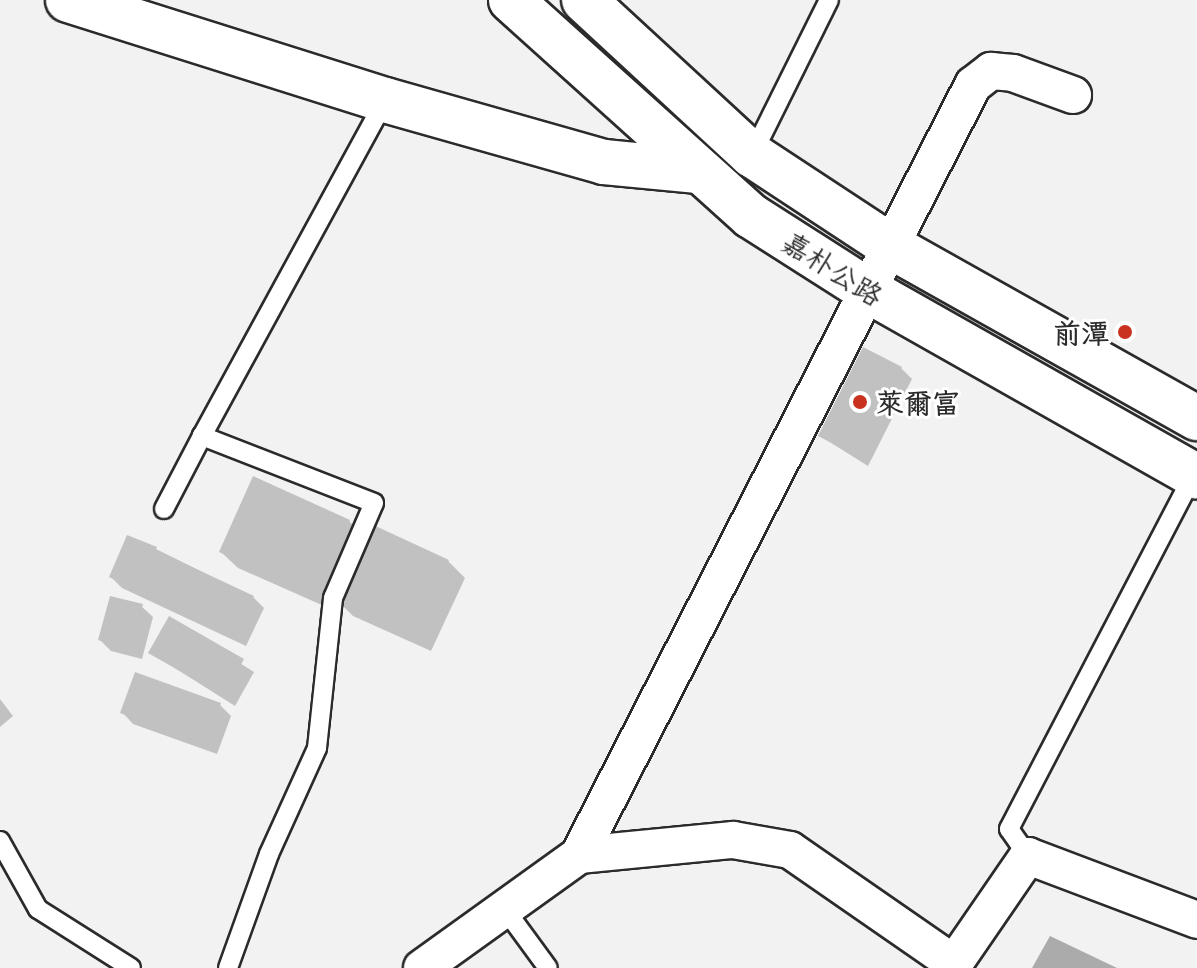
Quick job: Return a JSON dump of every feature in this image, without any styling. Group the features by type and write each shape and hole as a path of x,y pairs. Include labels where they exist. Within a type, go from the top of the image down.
{"main road":[{"path":"68,0 385,100 604,162 696,171"},
{"name":"嘉朴公路","path":"511,0 696,171 751,216 867,290 1195,476"},
{"name":"嘉朴公路","path":"584,0 752,155 892,247 1197,418"}],"street":[{"path":"422,968 507,912 579,855 973,85 991,71 1013,73 1073,95"},
{"path":"696,171 752,155"},
{"path":"579,855 733,840 790,850 952,966 1028,856 1197,920"}],"lane":[{"path":"752,155 829,0"},
{"path":"164,509 385,100"},
{"path":"202,436 374,503 333,598 317,748 269,854 228,968"},
{"path":"1028,856 1009,829 1195,476"},
{"path":"0,841 38,909 131,968"},
{"path":"507,912 548,968"}],"shaded area":[{"path":"1050,936 1117,968 1032,968"}],"building":[{"name":"萊爾富","path":"863,347 902,367 857,456 818,436"},
{"path":"253,476 350,520 317,595 219,552"},
{"path":"369,523 449,560 415,636 334,600"},
{"path":"127,535 157,547 137,590 109,577"},
{"path":"162,553 254,596 235,636 143,594"},
{"path":"110,596 143,604 131,649 98,640"},
{"path":"169,616 244,659 224,696 148,653"},
{"path":"135,672 221,703 206,745 120,713"}],"place":[{"name":"前潭","path":"1125,332"},
{"name":"萊爾富","path":"860,402"}]}
